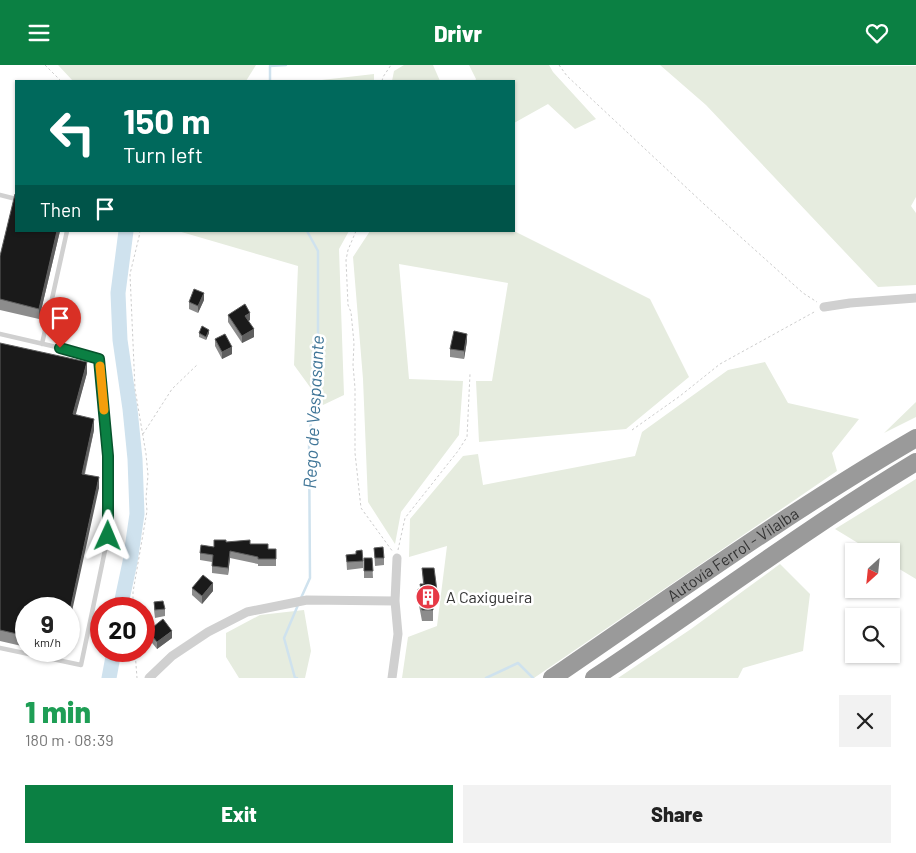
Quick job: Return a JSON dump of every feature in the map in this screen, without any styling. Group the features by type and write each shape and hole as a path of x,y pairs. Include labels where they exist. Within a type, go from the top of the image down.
{"highway":[{"name":"Autovía Ferrol - Vilalba","path":"552,678 752,540 916,438"},
{"name":"Autovía Ferrol - Vilalba","path":"594,678 832,516 916,462"}],"street":[{"path":"824,307 916,298"},
{"path":"392,678 398,634 395,601 397,558"},
{"path":"149,678 172,656 208,632 247,612 307,600 395,601"}],"lane":[{"path":"0,202 1,195 15,199"},
{"path":"42,344 67,232"},
{"path":"0,334 99,359 108,456 108,536 81,665 0,648"}],"path":[{"path":"45,65 60,80"},
{"path":"382,80 391,65"},
{"path":"559,65 567,77 712,211 803,293 824,307 720,365 632,430"},
{"path":"133,597 147,511 148,475 135,389 130,273 140,232"},
{"path":"356,232 346,260 348,305 354,343 355,453 361,508 397,558"},
{"path":"143,435 172,389 198,364"},
{"path":"397,558 405,518 467,437 470,374"},
{"path":"136,662 137,678"}],"shaded area":[{"path":"58,65 256,65 247,80 72,80"},
{"path":"404,65 433,65 440,80 392,80 394,71"},
{"path":"469,65 549,65 553,72 596,119 575,129 548,104 515,122 515,80 476,79"},
{"path":"660,65 916,66 916,197 911,206 916,213 916,285 878,287 706,105"},
{"path":"374,74 374,80 322,80"},
{"path":"181,232 348,232 339,249 344,395 323,405 294,365 298,266"},
{"path":"369,232 515,232 650,299 689,377 626,429 479,442 476,381 492,381 508,283 399,264 409,379 463,381 459,435 401,512 395,544 368,502 363,379 353,257"},
{"path":"765,362 788,403 859,419 832,453 837,471 534,678 402,678 408,637 437,626 447,546 409,557 410,519 463,456 478,454 483,485 635,456 642,432 728,370"},
{"path":"916,402 916,417 884,433"},
{"path":"916,479 916,579 900,569 900,543 858,543 835,529"},
{"path":"780,564 810,594 803,651 743,668 738,678 618,678 691,629"},
{"path":"304,610 311,651 305,678 239,678 226,657 226,633 260,615"}],"building":[{"path":"15,194 15,232 57,232 39,309 0,299 0,256"},
{"path":"194,289 204,293 198,306 189,302"},
{"path":"245,304 250,313 245,316 254,329 242,336 228,315"},
{"path":"202,326 209,330 206,337 199,333"},
{"path":"454,331 467,334 464,351 450,349"},
{"path":"225,334 232,347 222,352 215,339"},
{"path":"0,343 87,362 73,414 94,419 82,474 99,477 73,597 15,597 15,633 0,630"},
{"path":"214,540 226,540 226,542 250,540 250,544 268,544 268,549 276,549 276,559 258,559 258,557 230,551 228,568 212,566 213,555 200,553 201,545 214,547"},
{"path":"383,547 384,558 375,558 374,548"},
{"path":"362,550 363,561 347,562 346,555 356,554 356,551"},
{"path":"364,558 372,558 373,571 364,571"},
{"name":"A Caxigueira","path":"422,568 434,568 437,591 432,591 433,610 422,610 418,589 421,590 420,584 424,584"},
{"path":"203,575 213,583 202,596 192,588"},
{"path":"163,601 165,609 155,610 155,602"},
{"path":"163,619 172,631 157,642 155,640 155,625"}],"waterway":[{"name":"Rego de Vespasante","path":"270,80 270,66 286,65"},
{"path":"123,597 137,514 135,459 120,340 118,293 126,232"},
{"name":"Rego de Vespasante","path":"301,598 310,578 309,436 318,377 318,251 308,232"},
{"name":"Rego de Vespasante","path":"297,678 295,678 284,638 298,605"},
{"path":"109,678 112,662"},
{"path":"486,678 518,663 533,678"}],"slow traffic":[{"path":"100,366 104,410"}],"place":[{"name":"A Caxigueira","path":"428,597"}],"route":[{"path":"60,348 99,359 108,456 108,536"}]}
